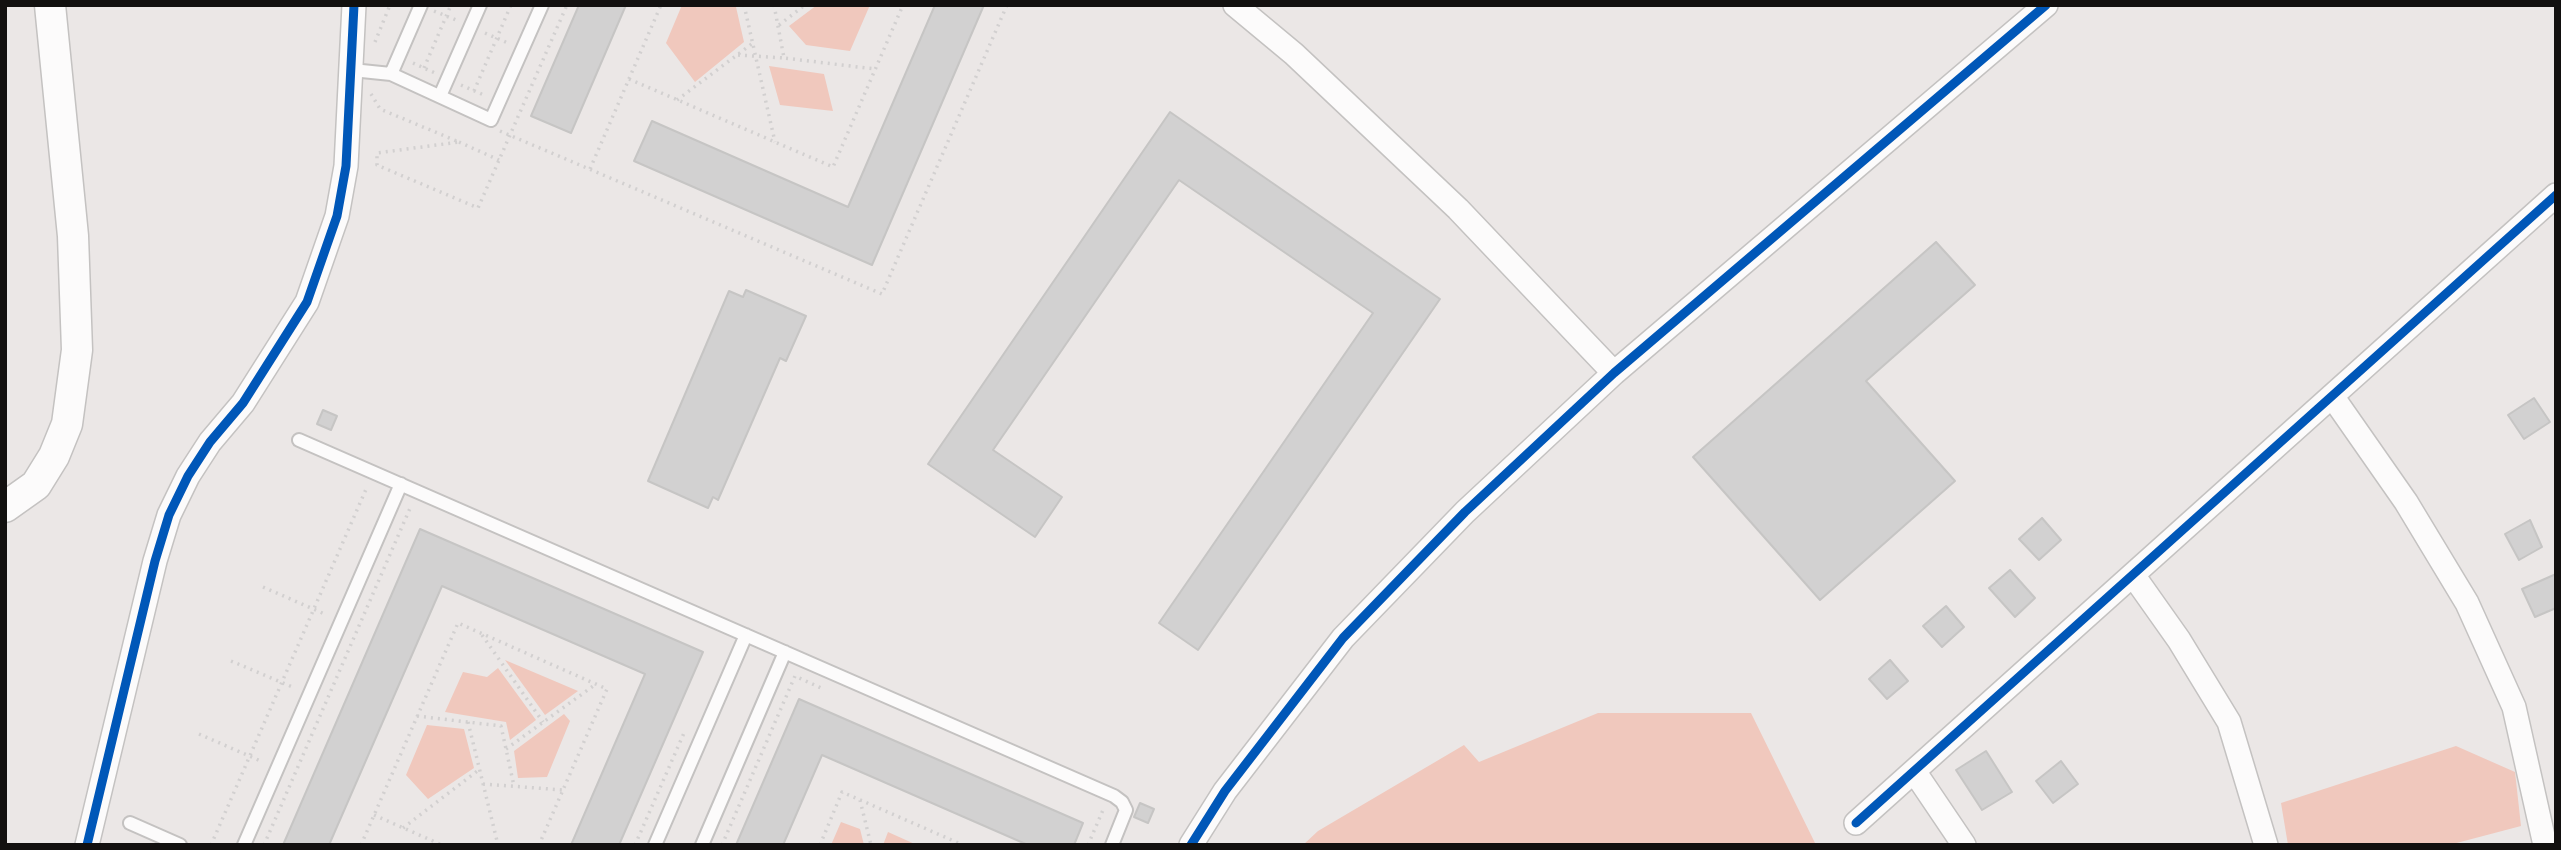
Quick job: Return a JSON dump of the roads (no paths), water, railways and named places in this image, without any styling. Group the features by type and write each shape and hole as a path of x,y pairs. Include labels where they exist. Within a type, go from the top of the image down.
{"street":[{"path":"5,507 36,485 54,456 68,424 77,350 73,236 50,5"},
{"path":"87,845 155,561 169,515 188,476 243,403 307,302 337,216 361,71 354,5"},
{"path":"1235,5 1294,54 1458,209 1614,373"},
{"path":"1191,845 1225,791 1343,638 1465,512 1614,373 2046,5"},
{"path":"1856,822 2556,195"},
{"path":"2332,396 2406,502 2467,603 2514,707 2545,845"},
{"path":"2133,575 2179,640 2229,722 2266,845"},
{"path":"1914,771 1964,845"}],"lane":[{"path":"391,74 421,5"},
{"path":"440,96 480,5"},
{"path":"361,71 391,74 491,120 541,5"},
{"path":"299,440 1114,796 1122,802 1126,810 1112,845"},
{"path":"244,845 401,484"},
{"path":"654,845 746,635"},
{"path":"702,845 785,652"},
{"path":"130,823 180,845"}]}
